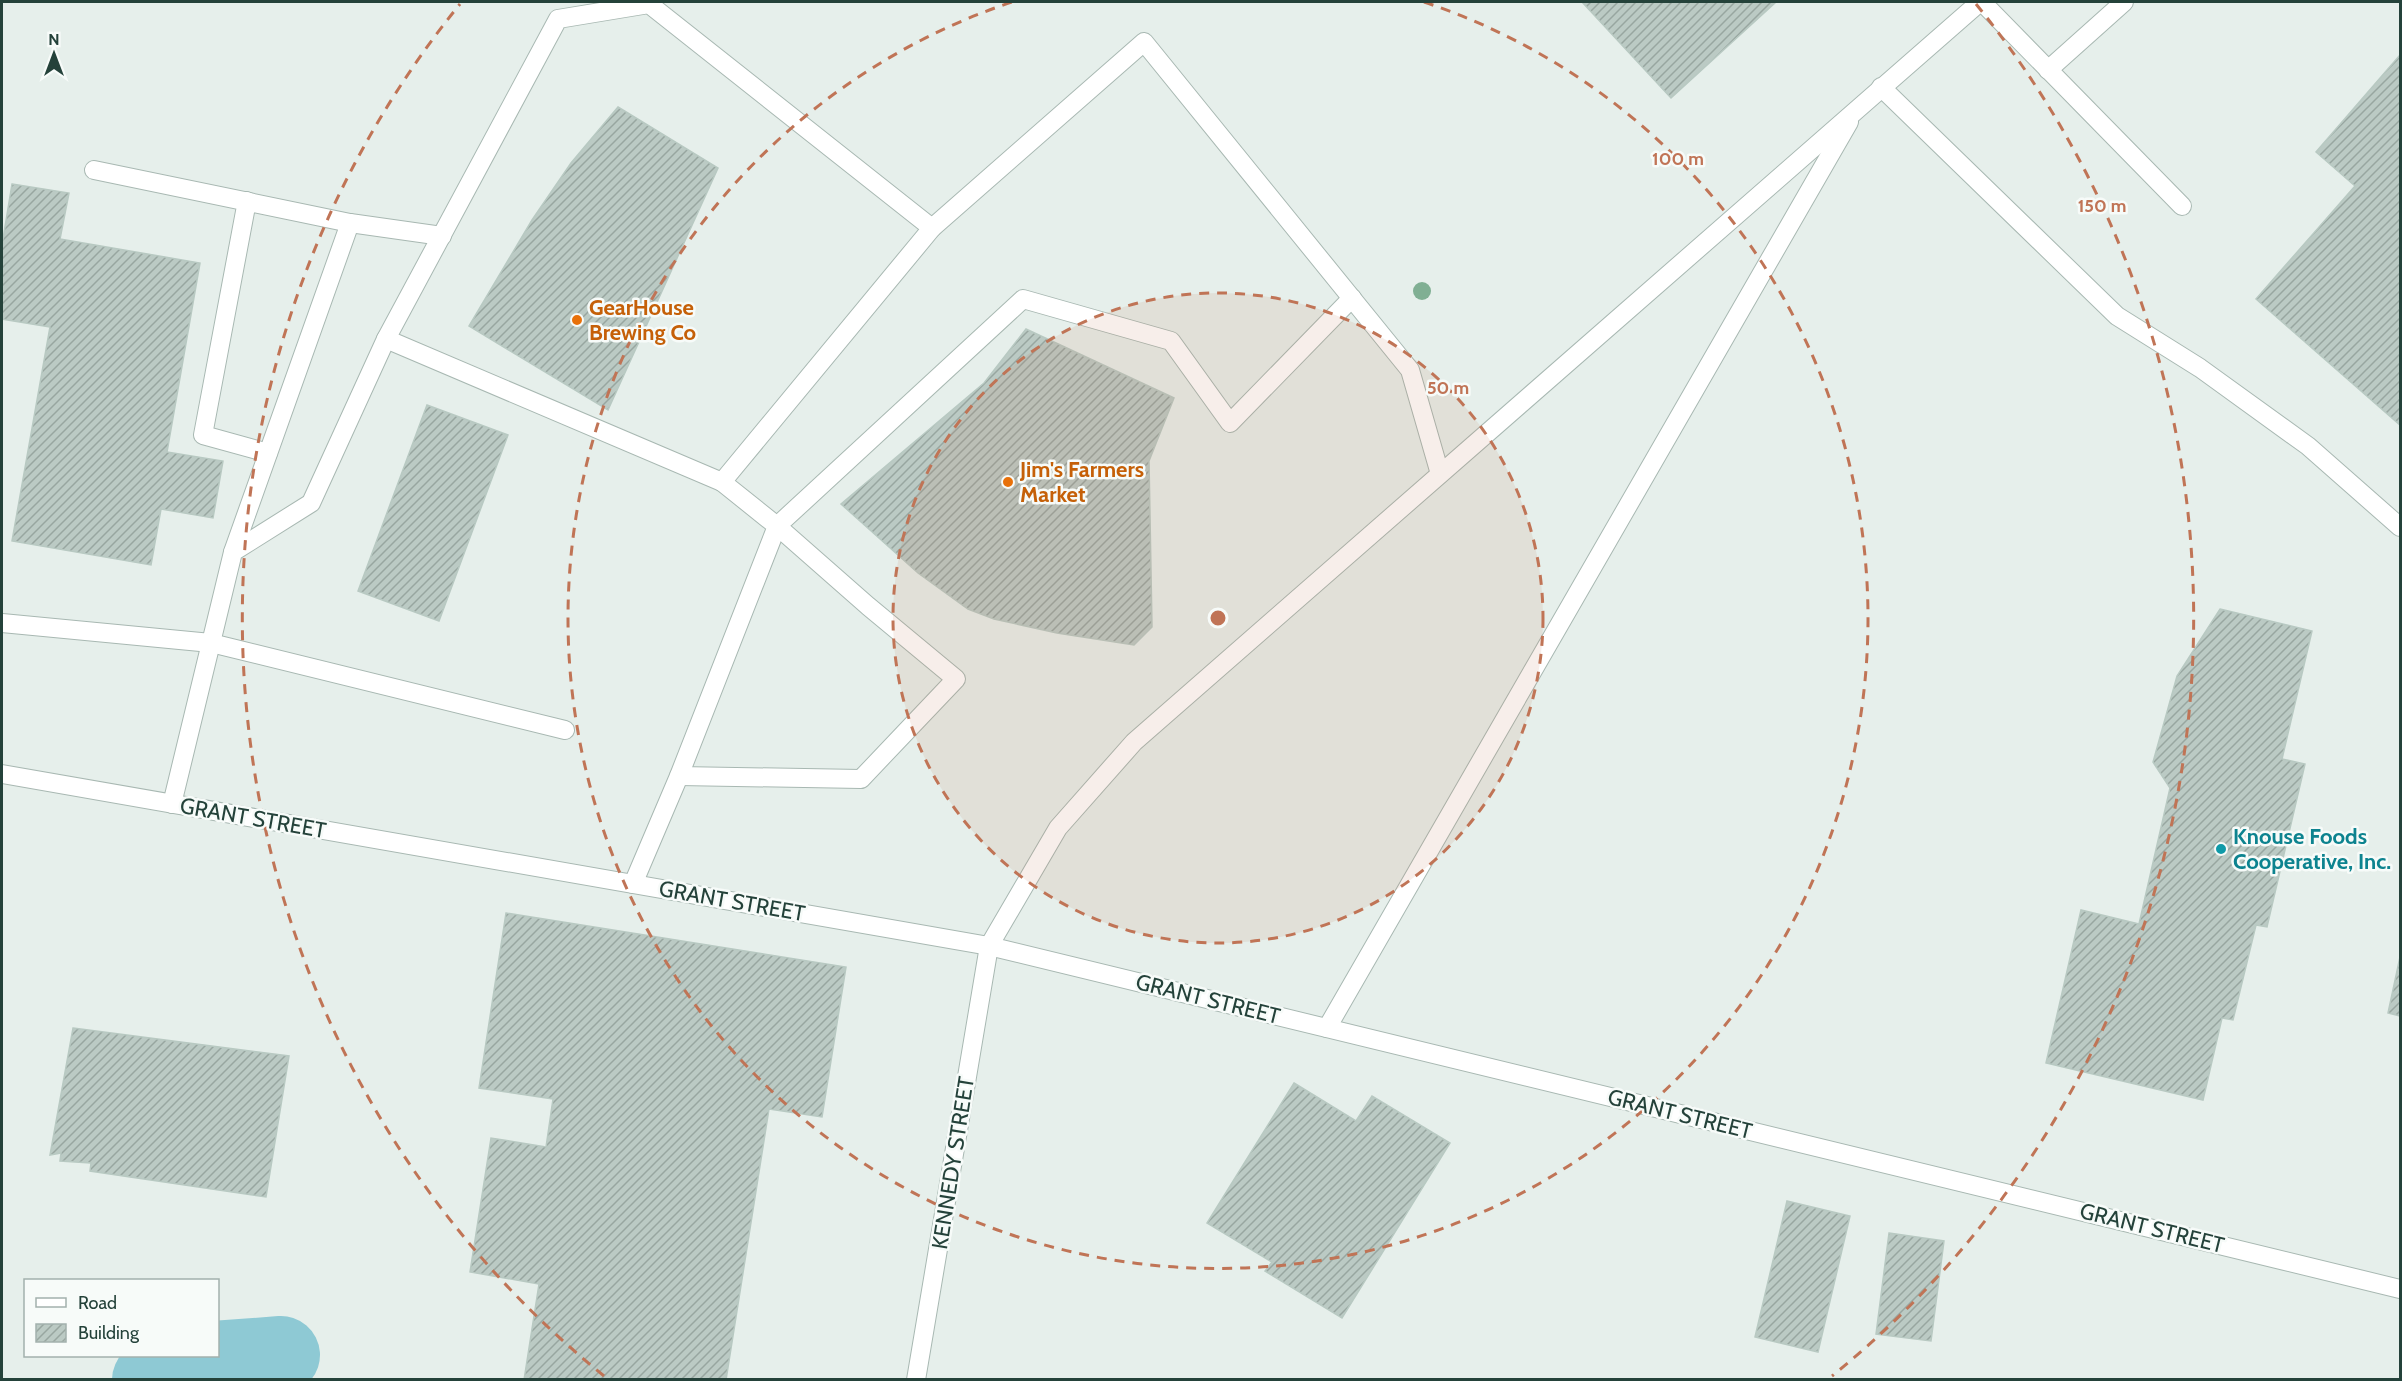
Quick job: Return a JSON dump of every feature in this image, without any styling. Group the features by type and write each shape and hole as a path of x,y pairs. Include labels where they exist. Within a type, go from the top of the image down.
{"street":[{"path":"989,945 1058,828 1134,742 1857,107 1981,2 2182,206"},
{"path":"2048,70 2124,2"},
{"path":"233,552 311,502 386,339 558,19 649,4 932,228"},
{"path":"722,482 932,228 1144,42 1410,370 1440,474"},
{"path":"1881,87 2117,316 2200,368 2308,446 2400,527"},
{"path":"1327,1028 1857,107"},
{"path":"94,170 350,223 442,236"},
{"path":"247,201 203,435 268,453"},
{"path":"172,804 233,552 350,223"},
{"path":"633,884 679,776 777,526 1023,299 1171,341 1230,423 1352,298"},
{"path":"386,339 722,482 956,679 861,779 679,776"},
{"path":"2,623 211,643 565,730"},
{"name":"GRANT STREET","path":"2,774 989,945 2400,1289"},
{"name":"KENNEDY STREET","path":"916,1380 989,945"}],"building":[{"path":"1582,2 1776,2 1671,98"},
{"path":"2400,55 2400,425 2256,299 2355,186 2316,152"},
{"path":"618,107 718,168 608,410 469,326 532,220 571,163"},
{"path":"12,184 69,193 60,239 200,263 167,452 223,461 213,518 161,509 151,565 12,541 50,327 2,319 2,245"},
{"name":"Jim's Farmers Market","path":"1026,329 1174,398 1149,461 1152,627 1134,645 1057,633 994,619 968,609 918,573 841,504 984,383"},
{"path":"427,405 508,435 439,621 358,591"},
{"name":"Knouse Foods Cooperative, Inc.","path":"2220,609 2312,631 2282,759 2305,764 2267,927 2256,925 2233,1020 2222,1018 2203,1100 2046,1063 2081,910 2139,924 2170,788 2153,762 2177,676"},
{"path":"506,913 846,967 822,1117 769,1109 726,1380 524,1380 539,1284 470,1272 491,1138 546,1147 553,1099 479,1088"},
{"path":"2400,957 2400,1016 2388,1013"},
{"path":"73,1028 289,1056 266,1197 90,1171 91,1163 60,1161 61,1153 50,1155"},
{"path":"1294,1083 1356,1121 1372,1096 1450,1143 1342,1318 1265,1271 1272,1262 1207,1223"},
{"path":"1787,1201 1850,1216 1818,1352 1755,1337"},
{"path":"1889,1233 1944,1241 1931,1341 1876,1334"}],"waterway":[{"path":"151,1380 200,1361 281,1355"}],"place":[{"name":"GearHouse Brewing Co","path":"577,320"},
{"name":"Jim's Farmers Market","path":"1008,482"},
{"name":"Knouse Foods Cooperative, Inc.","path":"2221,849"}]}
